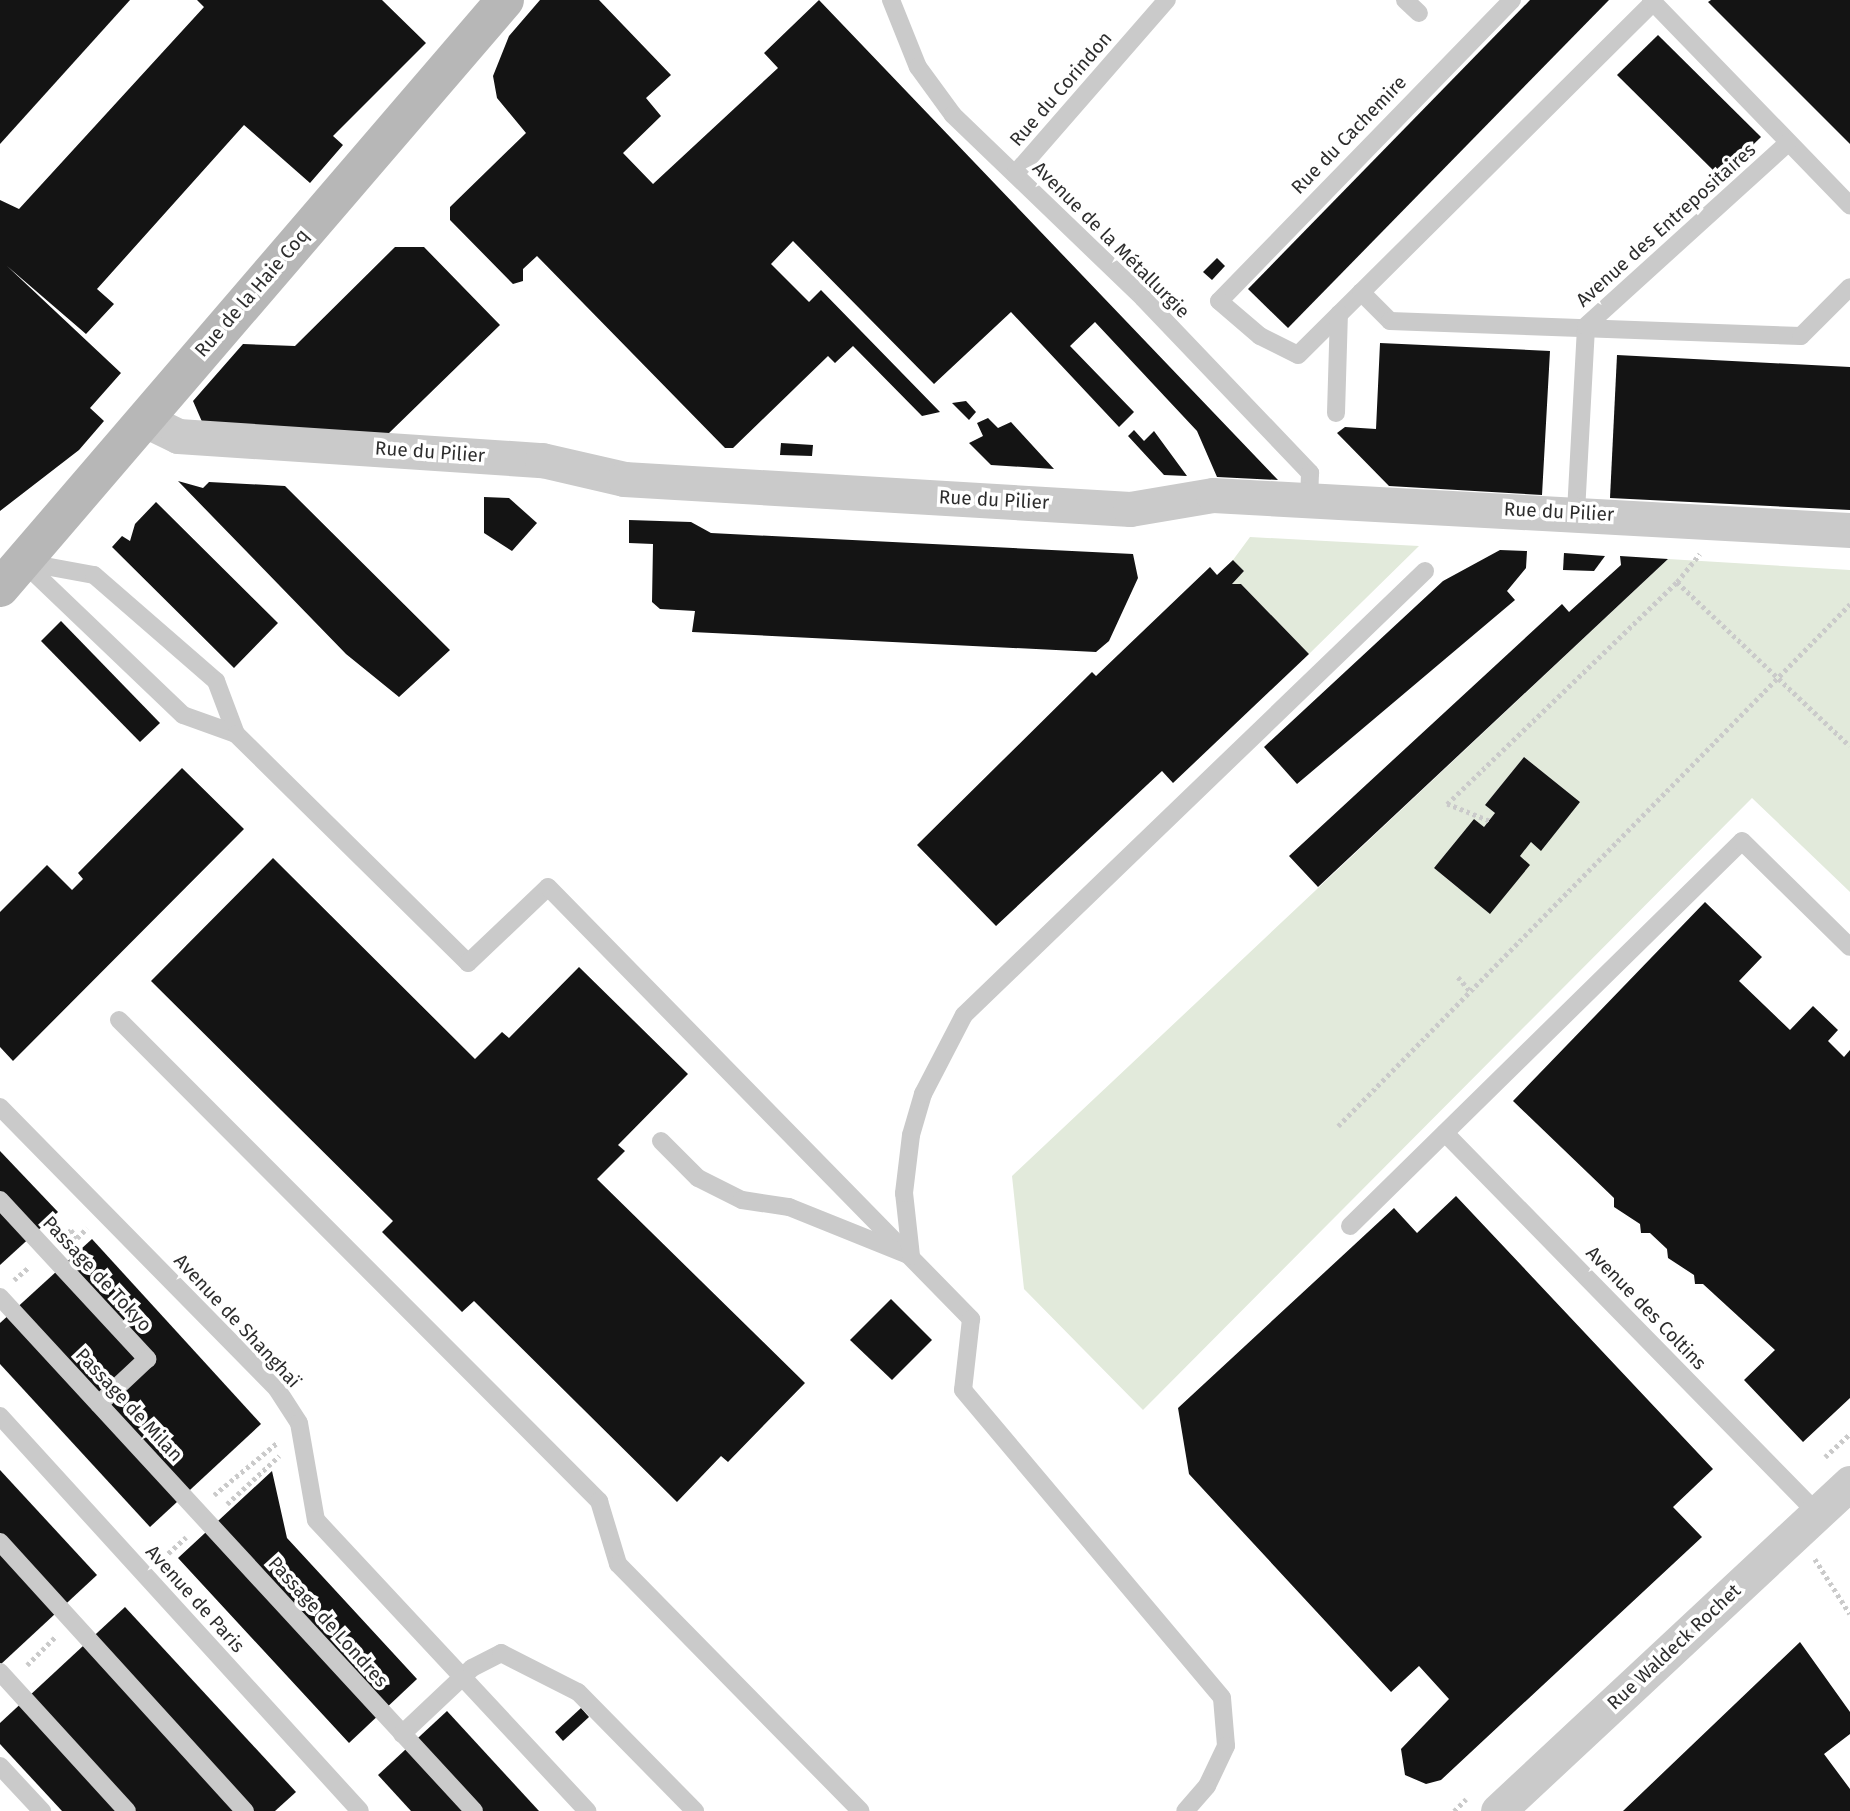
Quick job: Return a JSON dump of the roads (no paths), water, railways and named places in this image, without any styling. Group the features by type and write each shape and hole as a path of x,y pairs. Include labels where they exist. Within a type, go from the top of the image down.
{"main road":[{"name":"Rue de la Haie Coq","path":"7,578 505,0"}],"street":[{"name":"Rue du Pilier","path":"143,419 178,436 542,460 624,479 1130,509 1213,495 1576,512 1850,530"},
{"name":"Rue Waldeck Rochet","path":"1498,1811 1850,1483"}],"lane":[{"name":"Avenue de la Métallurgie","path":"891,0 918,67 953,115 1015,174 1310,473 1308,501"},
{"name":"Rue du Corindon","path":"1015,174 1167,0"},
{"path":"1405,0 1419,13"},
{"name":"Rue du Cachemire","path":"1339,314 1298,355 1259,336 1219,301 1512,0"},
{"path":"1336,413 1339,314 1652,2 1850,205"},
{"name":"Avenue des Entrepositaires","path":"1576,512 1586,326 1788,143"},
{"path":"1361,292 1390,321 1586,326 1801,336 1850,287"},
{"path":"911,1256 904,1193 911,1135 923,1094 964,1015 1425,571"},
{"path":"7,578 94,575 216,681 236,734 468,963 548,887 911,1256 971,1319 963,1390 1222,1698 1226,1746 1207,1786 1185,1811"},
{"path":"7,578 183,715 236,734"},
{"path":"1350,1226 1742,841 1850,947"},
{"path":"119,1020 599,1501 618,1563 861,1811"},
{"name":"Avenue de Shanghaï","path":"0,1107 277,1389 301,1437 316,1520 587,1811"},
{"name":"Avenue des Coltins","path":"1445,1133 1807,1522"},
{"path":"661,1141 698,1178 743,1200 789,1207 911,1256"},
{"name":"Passage de Tokyo","path":"0,1200 147,1359 99,1404"},
{"name":"Passage de Milan","path":"0,1297 214,1527"},
{"name":"Avenue de Paris","path":"0,1416 360,1811"},
{"name":"Passage de Londres","path":"214,1527 474,1811"},
{"path":"0,1542 245,1811"},
{"path":"407,1740 472,1668 501,1653 578,1692 695,1811"},
{"path":"5,1677 127,1811"},
{"path":"0,1766 42,1811"}]}
